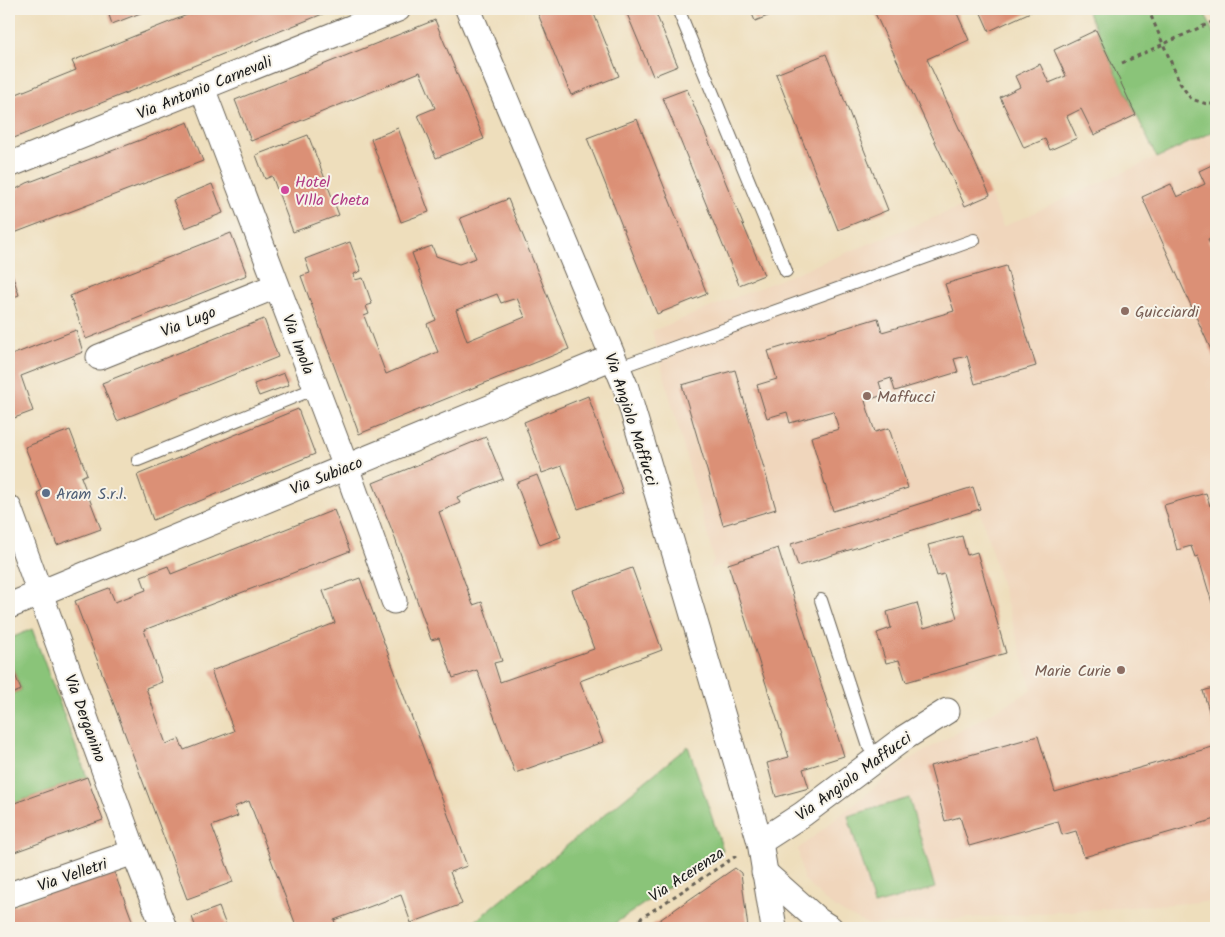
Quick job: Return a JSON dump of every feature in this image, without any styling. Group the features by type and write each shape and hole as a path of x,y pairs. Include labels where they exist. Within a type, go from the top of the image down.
{"street":[{"name":"Via Antonio Carnevali","path":"9,165 398,9"},
{"name":"Via Angiolo Maffucci","path":"468,9 626,388 760,842 774,928"},
{"name":"Via Imola","path":"202,88 346,467 394,601"},
{"name":"Via Lugo","path":"99,357 276,286"},
{"name":"Via Subiaco","path":"9,606 346,467 615,362"},
{"name":"Via Derganino","path":"9,508 134,852 164,928"},
{"name":"Via Angiolo Maffucci","path":"760,842 803,814 897,743 947,711"},
{"name":"Via Velletri","path":"9,896 134,852"},
{"path":"764,872 819,921 830,928"}],"lane":[{"path":"678,9 786,271"},
{"path":"615,362 974,240"},
{"path":"138,460 316,388"},
{"path":"821,600 869,748"}],"path":[{"path":"1148,9 1180,83 1191,99 1207,104 1216,104"},
{"path":"1122,63 1212,22"},
{"name":"Via Acerenza","path":"626,928 760,842"}],"shaded area":[{"path":"1216,130 1216,901 869,925 842,912 823,899 803,878 798,849 909,760 1032,690 973,487 710,569 714,559 652,331 990,195 1003,227"}],"green space":[{"path":"1086,9 1203,9 1216,39 1216,130 1157,158"},
{"path":"32,629 87,777 9,805 9,695 21,690 9,659 9,639"},
{"path":"688,746 723,850 608,928 467,928"},
{"path":"909,798 935,888 874,905 848,816"}],"building":[{"path":"107,9 151,9 112,24"},
{"path":"202,9 335,9 9,140 9,97 76,70 72,61"},
{"path":"536,9 592,9 619,76 571,95"},
{"path":"625,9 654,9 678,66 653,76"},
{"path":"750,9 786,9 755,21"},
{"path":"873,9 955,9 969,40 927,59 990,195 965,206"},
{"path":"984,9 1037,9 989,31 980,11"},
{"path":"435,20 484,139 436,158 418,115 435,108 420,72 251,141 235,100"},
{"path":"1096,30 1136,115 1094,135 1081,109 1067,116 1077,138 1050,150 1045,139 1024,148 1000,97 1020,87 1015,76 1040,64 1049,83 1066,76 1054,50"},
{"path":"826,54 888,210 838,230 776,74"},
{"path":"687,89 764,275 739,285 663,98"},
{"path":"637,119 707,294 657,314 587,138"},
{"path":"188,122 203,161 9,235 9,193 27,183"},
{"path":"398,128 429,212 401,222 371,139"},
{"path":"308,135 339,215 293,232 272,176 265,179 256,155"},
{"path":"1216,163 1216,237 1208,240 1214,252 1216,251 1216,361 1142,197 1171,184 1177,197 1205,184 1199,171"},
{"path":"212,184 223,213 185,228 173,200"},
{"path":"508,199 569,349 359,434 301,276 310,273 305,259 350,242 361,271 354,274 355,280 363,278 372,304 366,306 369,314 364,316 386,374 438,352 427,324 436,320 412,253 432,246 436,256 459,264 476,258 460,218","holes":["497,294 501,303 517,298 525,317 467,341 456,310"]},
{"path":"231,233 247,275 86,339 70,296"},
{"path":"9,265 19,295 9,299"},
{"path":"1006,266 1036,366 975,384 967,356 954,359 958,372 895,391 891,378 879,382 883,395 865,401 875,432 889,428 908,488 833,511 811,437 839,429 833,411 790,423 787,412 767,418 757,385 777,379 768,351 878,318 882,332 954,311 945,284"},
{"path":"264,319 278,357 117,421 102,383"},
{"path":"76,330 83,352 21,376 33,411 9,420 9,356"},
{"path":"735,370 776,509 723,525 682,385"},
{"path":"284,373 289,385 259,396 254,384"},
{"path":"588,396 623,493 578,509 562,466 542,473 524,422"},
{"path":"298,409 315,454 153,520 137,475"},
{"path":"70,430 87,474 81,477 101,529 57,545 37,493 42,490 25,447"},
{"path":"486,437 503,479 457,497 460,503 439,512 473,605 482,602 502,661 494,663 500,682 594,649 572,590 632,568 662,650 580,681 603,742 515,773 477,670 453,678 439,638 431,640 392,530 373,483"},
{"path":"537,475 561,537 540,545 516,483"},
{"path":"973,487 980,509 798,566 791,544"},
{"path":"1206,493 1210,506 1216,504 1216,616 1198,556 1195,557 1191,546 1177,550 1164,505"},
{"path":"334,510 350,551 144,630 162,682 146,688 166,744 179,739 184,750 234,731 211,671 335,623 323,591 360,578 467,866 450,872 462,904 411,923 401,895 334,920 337,928 297,928 249,801 234,807 238,816 212,826 233,882 187,899 75,601 109,588 115,602 146,590 141,576 168,566 171,574"},
{"path":"962,536 967,555 977,552 1006,653 906,682 899,660 886,663 877,633 891,628 887,612 917,603 924,628 957,618 944,574 937,576 928,545"},
{"path":"778,548 844,756 803,769 809,788 776,797 767,763 789,757 728,564"},
{"path":"9,659 21,690 9,695"},
{"path":"1216,687 1216,734 1203,691"},
{"path":"1038,736 1055,792 1216,746 1216,819 1084,857 1076,831 1062,835 1058,821 969,846 960,817 945,821 930,766"},
{"path":"87,777 103,820 9,854 9,805"},
{"path":"735,868 741,873 748,928 648,928"},
{"path":"113,869 135,928 9,928 9,907"},
{"path":"219,907 227,928 196,928 192,917"}],"place":[{"name":"Hotel VIlla Cheta","path":"285,190"},
{"name":"Guicciardi","path":"1125,311"},
{"name":"Maffucci","path":"867,396"},
{"name":"Aram S.r.l.","path":"46,493"},
{"name":"Marie Curie","path":"1121,670"}]}
